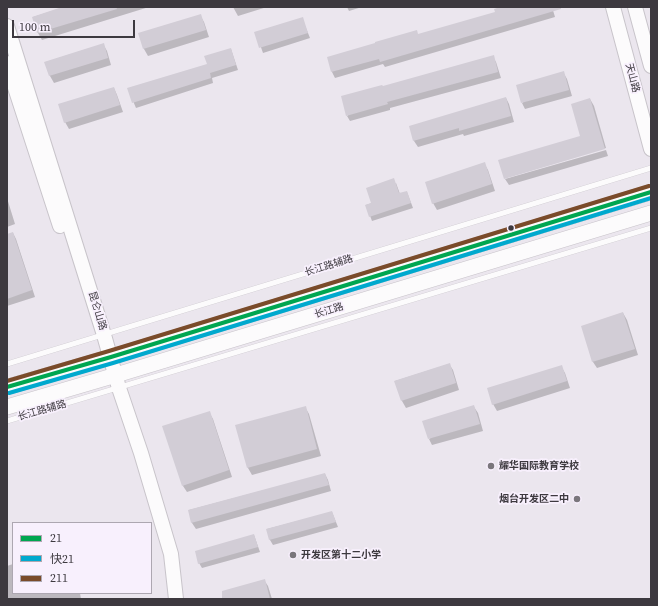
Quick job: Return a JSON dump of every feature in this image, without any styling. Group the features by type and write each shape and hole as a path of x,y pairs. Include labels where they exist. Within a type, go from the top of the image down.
{"main road":[{"name":"长江路","path":"7,388 107,359 651,192"},
{"name":"长江路","path":"7,407 113,383 651,213"}],"street":[{"name":"天山路","path":"613,7 651,150"},
{"path":"635,7 651,66"},
{"name":"昆仑山路","path":"7,26 107,359 163,556 168,599"},
{"name":"昆仑山路","path":"7,63 100,336"},
{"name":"昆仑山路","path":"113,383 141,453 171,554 176,599"}],"lane":[{"name":"长江路辅路","path":"7,364 651,168"},
{"name":"长江路辅路","path":"7,421 113,383 651,228"}],"building":[{"path":"62,7 116,7 117,9 37,33 32,17"},
{"path":"500,7 561,7 561,9 380,62 379,59 331,72 327,57 417,30 418,34 495,12 494,9"},
{"path":"201,14 206,30 143,49 138,33"},
{"path":"303,17 308,33 259,48 254,32"},
{"path":"104,43 108,58 49,76 44,62"},
{"path":"231,48 236,65 210,73 211,78 132,103 127,88 207,64 204,56"},
{"path":"494,55 498,72 387,102 388,104 346,116 341,96 382,85 383,86"},
{"path":"564,71 569,90 521,103 516,85"},
{"path":"114,87 120,105 64,123 58,104"},
{"path":"506,97 511,116 459,131 459,128 413,141 409,126"},
{"path":"590,98 605,149 504,179 498,160 580,136 571,104"},
{"path":"485,162 492,184 432,204 425,182"},
{"path":"394,178 399,193 407,191 411,203 369,217 365,205 371,203 366,188"},
{"path":"13,232 32,290 7,299 7,234"},
{"path":"623,312 635,349 592,362 581,326"},
{"path":"450,363 456,383 401,401 394,381"},
{"path":"562,365 567,381 492,405 487,388"},
{"path":"474,405 480,424 428,439 422,421"},
{"path":"306,406 317,449 247,468 235,425"},
{"path":"210,411 229,470 182,486 162,426"},
{"path":"325,473 329,485 191,523 188,510"},
{"path":"332,511 336,522 269,540 266,529"},
{"path":"254,534 258,547 198,564 195,551"},
{"path":"265,579 270,599 222,599 222,591"}],"transit line":[{"name":"211","path":"7,381 649,186"},
{"name":"21","path":"7,387 111,357 651,192"},
{"name":"快21","path":"9,393 113,363 651,198"}],"place":[{"name":"耀华国际教育学校","path":"491,466"},
{"name":"烟台开发区二中","path":"577,499"},
{"name":"开发区第十二小学","path":"293,555"}]}
